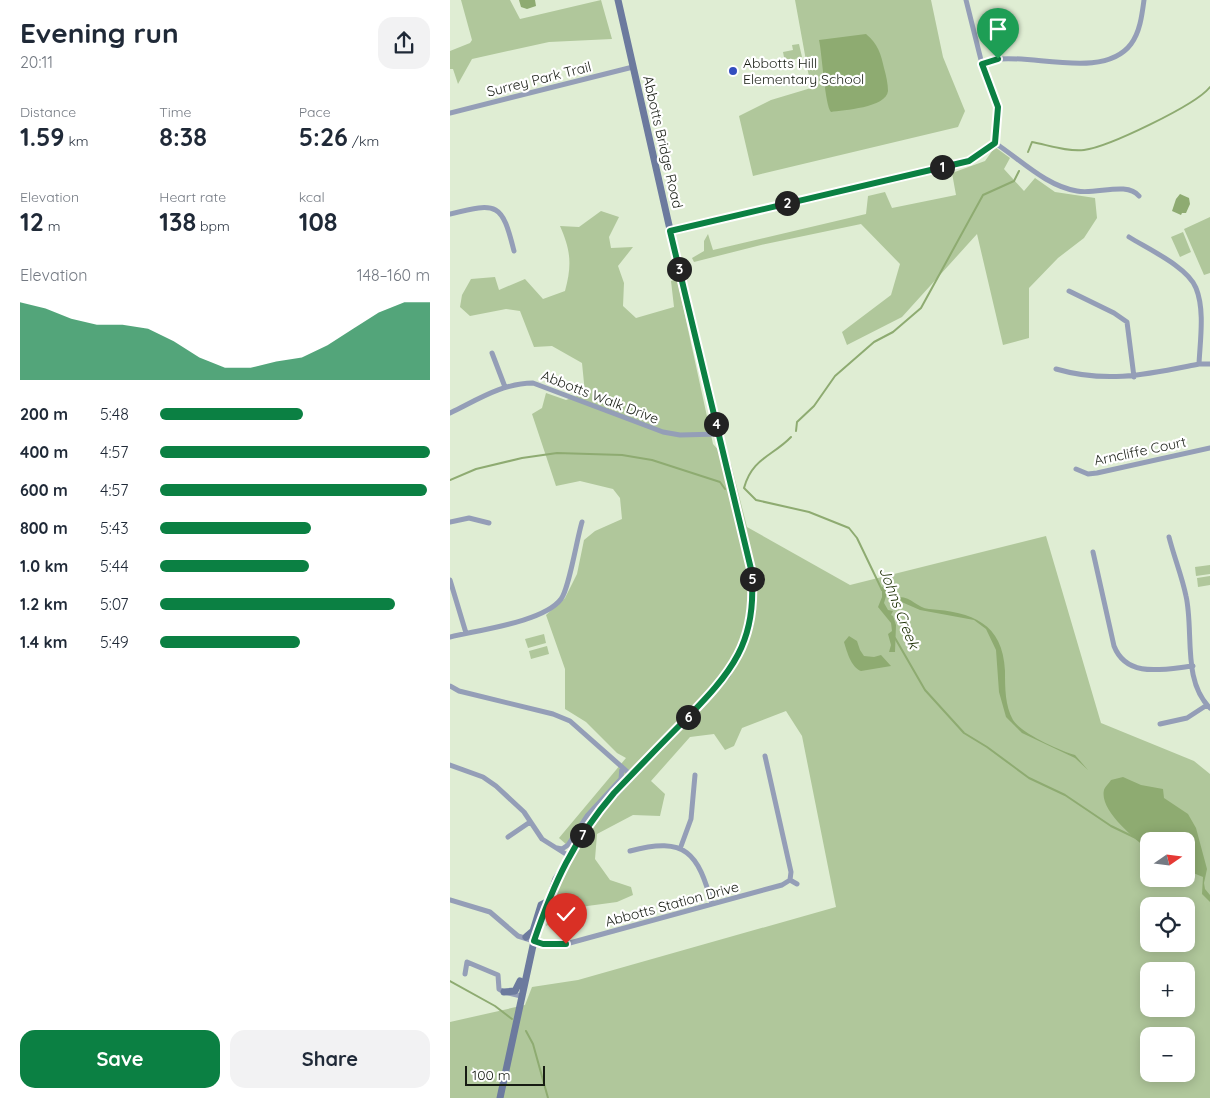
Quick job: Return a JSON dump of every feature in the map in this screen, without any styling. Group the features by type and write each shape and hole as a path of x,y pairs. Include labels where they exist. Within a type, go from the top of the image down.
{"main road":[{"name":"Abbotts Bridge Road","path":"500,1098 528,962 547,902 568,856 597,813 727,675 743,646 750,625 753,589 751,569 670,231 618,0"},
{"name":"Abbotts Bridge Road","path":"526,937 533,931 541,905 547,902"},
{"name":"Abbotts Bridge Road","path":"504,992 518,989 524,964 528,962"}],"street":[{"path":"966,0 982,64 998,107 995,143"},
{"path":"982,64 1006,58 1098,62 1118,56 1131,44 1140,24 1144,0"},
{"name":"Surrey Park Trail","path":"450,113 633,67"},
{"path":"995,143 1059,187 1093,193 1125,188 1135,191 1139,196"},
{"path":"670,231 969,161 995,143"},
{"path":"450,214 484,206 495,209 506,220 514,251"},
{"path":"1129,237 1186,273 1196,287 1200,308 1199,364"},
{"path":"1068,291 1114,313 1127,322 1134,377"},
{"path":"492,353 505,387"},
{"path":"1056,369 1102,378 1134,377 1199,364 1210,364"},
{"name":"Abbotts Walk Drive","path":"450,413 505,387 518,383 533,383 663,432 680,435 719,434"},
{"name":"Arncliffe Court","path":"1076,469 1088,474 1210,448"},
{"path":"450,522 469,518 488,524"},
{"path":"450,637 536,616 562,598 582,522"},
{"path":"1160,724 1187,718 1208,706 1199,691 1193,666 1187,601 1169,537"},
{"path":"1093,552 1114,646 1122,660 1136,668 1145,670 1193,666"},
{"path":"450,580 466,633"},
{"path":"450,686 459,691 553,714 570,722 630,776"},
{"path":"765,756 786,847 791,872 790,880 797,884"},
{"path":"450,765 483,777 496,786 514,800 542,839 568,856"},
{"path":"552,846 562,849 568,845 587,816 621,779 622,767"},
{"path":"680,849 691,819 695,775"},
{"path":"508,837 530,822"},
{"path":"630,851 663,845 680,849 700,867 712,904"},
{"name":"Abbotts Station Drive","path":"450,900 490,912 518,936 543,944 566,944 782,885 790,880"},
{"path":"464,974 467,962 498,975 499,988 517,998 520,1004"},
{"path":"504,992 521,996"}],"shaded area":[{"path":"461,0 510,0 520,19 601,0 612,39 549,42 472,59 458,84 453,69 450,69 450,51 470,43 472,40"},
{"path":"519,0 535,0 536,6 527,9 521,7"},
{"path":"795,0 931,0 943,57 965,111 958,127 753,176 739,116 771,100 811,88"},
{"path":"866,34 876,45 882,58 888,91 885,97 872,105 831,112 827,100 819,40"},
{"path":"799,44 802,57 785,62 783,52 793,50 792,45"},
{"path":"995,147 1010,158 1004,169 1024,191 1035,178 1055,192 1095,198 1097,218 1084,238 1058,258 1029,288 1029,338 1003,345 977,234 902,317 847,345 842,332 891,295 900,264 861,224 761,245 694,262 692,258 704,251 704,241 708,234 713,250 866,214 868,196 885,192 892,208 956,195 952,173 985,161"},
{"path":"1180,194 1189,198 1190,204 1186,213 1181,215 1172,211"},
{"path":"601,211 619,217 609,237 611,248 633,247 618,266 624,283 623,306 636,318 674,307 671,281 677,279 713,444 731,464 747,527 850,585 1046,536 1101,723 1194,761 1210,774 1210,1098 450,1098 450,1022 525,1005 532,987 578,980 836,907 802,736 786,711 742,728 734,746 725,750 714,734 690,737 651,781 665,794 660,816 633,815 597,834 595,859 610,880 631,887 633,895 617,902 580,907 546,926 555,896 576,853 559,838 626,758 617,753 586,722 565,709 565,669 546,615 565,598 577,574 584,540 595,531 622,519 620,498 613,489 580,481 556,486 532,414 542,408 546,393 566,400 585,393 582,363 552,346 534,347 520,311 506,309 470,316 460,307 462,295 471,279 495,277 499,290 525,279 543,299 565,291 569,273 569,258 560,226 579,227"},
{"path":"1210,217 1210,273 1204,275 1184,229"},
{"path":"1183,232 1191,252 1180,257 1171,237"},
{"path":"1210,565 1210,574 1196,576 1195,567"},
{"path":"1210,576 1210,585 1198,587 1197,578"},
{"path":"885,586 887,593 884,603 888,610 893,611 891,615 896,625 895,652 889,652 891,645 888,634 892,631 891,623 878,607 882,597 882,587"},
{"path":"898,597 907,598 921,607 959,613 971,617 991,631 998,641 1003,655 1007,703 1013,720 1033,736 1075,755 1088,770 1075,758 1022,733 1006,717 999,692 996,650 986,629 974,620 920,610 897,600"},
{"path":"544,634 546,643 528,648 525,639"},
{"path":"849,636 857,641 864,656 874,657 881,655 891,666 861,671 858,669 850,659 844,642"},
{"path":"547,646 549,654 531,659 529,651"},
{"path":"1123,777 1141,785 1163,789 1164,798 1188,814 1196,828 1207,869 1204,883 1205,889 1210,895 1210,902 1202,894 1203,877 1195,874 1195,832 1140,832 1140,843 1119,824 1107,807 1104,790 1111,780"}],"waterway":[{"path":"1028,152 1032,142 1064,149 1084,150 1096,147 1151,124 1188,104 1210,87"},
{"path":"796,431 797,422 814,406 835,376 874,342 893,332 921,308 983,195 1014,181 1019,171"},
{"path":"744,488 752,470 791,437"},
{"name":"Johns Creek","path":"450,480 476,469 522,458 557,453 622,455 652,460 720,482 725,489"},
{"name":"Johns Creek","path":"744,488 756,500 809,512 849,528 857,538 882,590"},
{"name":"Johns Creek","path":"895,638 925,690 964,733 987,747 1029,778 1065,795 1111,826 1140,840"},
{"path":"450,981 495,1006 512,1019"},
{"path":"526,1031 533,1044 548,1098"}],"place":[{"name":"Abbotts Hill Elementary School","path":"733,71"}],"route":[{"path":"566,944 543,944 534,941 556,879 568,856 597,813 614,793 727,675 743,646 750,625 753,589 751,569 670,231 731,215 969,161 995,143 998,107 982,64 998,59"}]}
